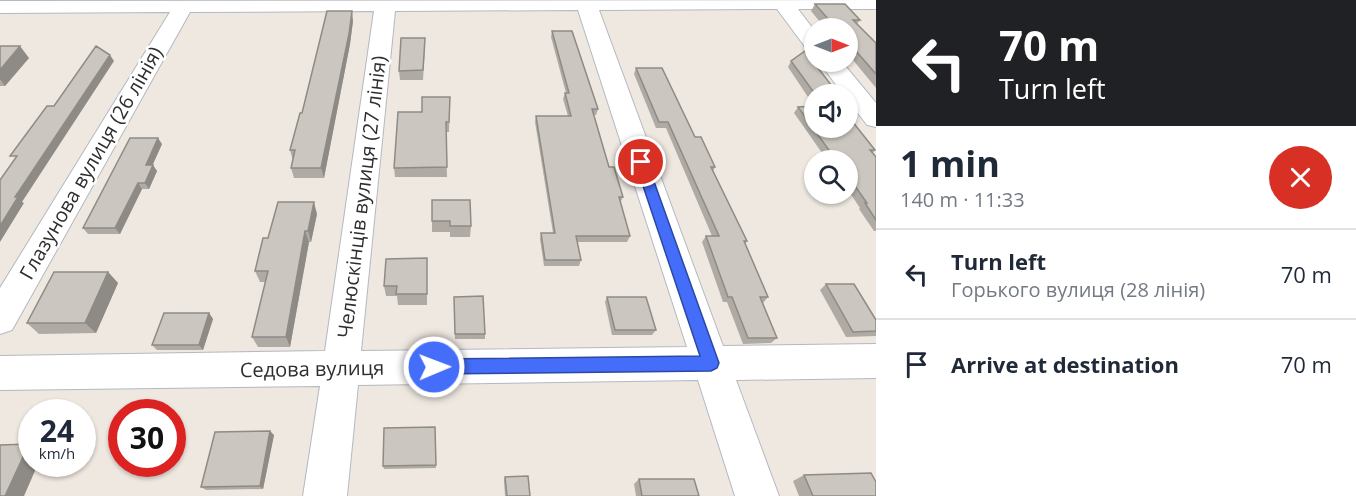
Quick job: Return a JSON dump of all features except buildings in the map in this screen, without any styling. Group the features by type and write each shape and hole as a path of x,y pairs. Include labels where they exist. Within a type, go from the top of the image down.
{"street":[{"path":"586,3 757,496"},
{"path":"0,7 876,3"},
{"path":"783,4 804,30"},
{"name":"Челюскінців вулиця (27 лiнiя)","path":"325,496 385,6"},
{"name":"Глазунова вулиця (26 лiнiя)","path":"0,319 183,7"},
{"path":"838,72 876,119"},
{"name":"Седова вулиця","path":"0,373 876,361"}],"route":[{"path":"434,367 711,363 641,162"}]}
